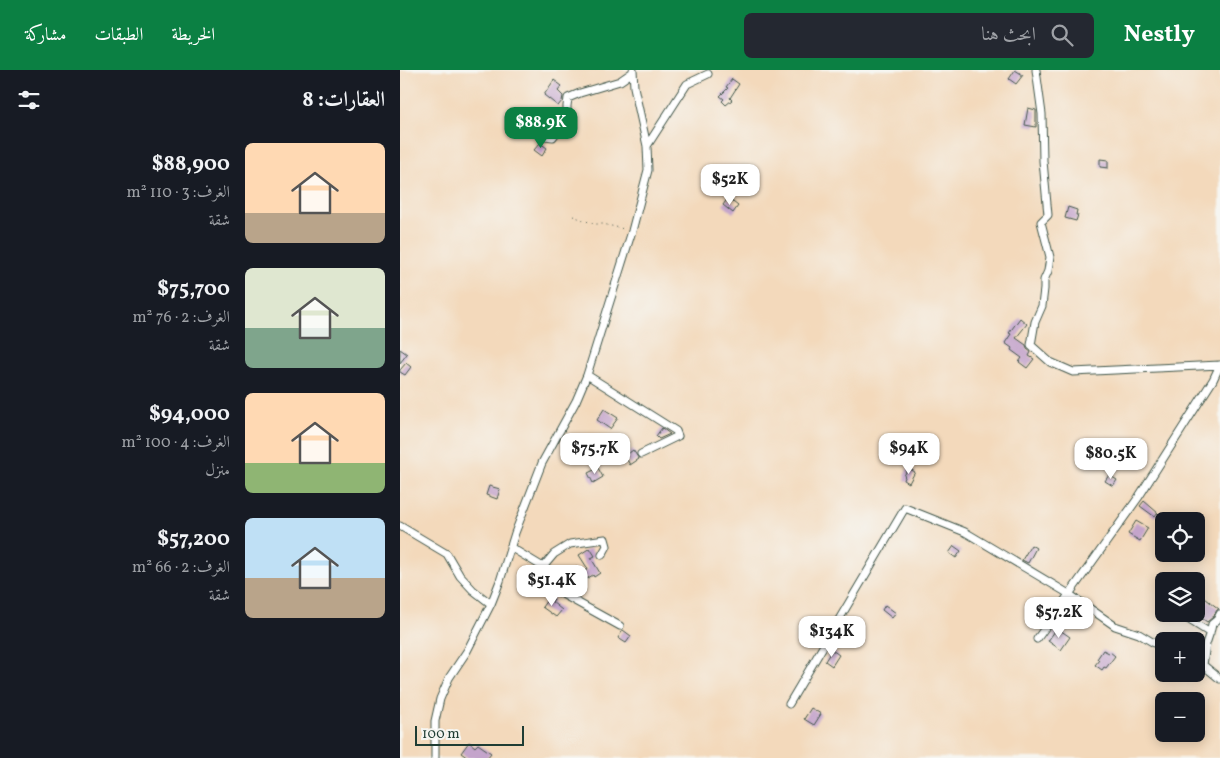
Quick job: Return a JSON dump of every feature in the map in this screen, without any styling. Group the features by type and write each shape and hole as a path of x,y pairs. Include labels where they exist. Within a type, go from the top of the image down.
{"street":[{"path":"1036,70 1042,114 1043,162 1048,215 1041,222 1050,257 1044,280 1042,306 1035,322 1030,344 1050,362 1073,372 1220,365 1213,380 1138,498 1036,639"},
{"path":"546,136 553,137 567,118 568,98 580,92 620,81 633,71"},
{"path":"434,758 435,721 440,699 449,678 467,651 491,604 514,533 542,463 576,401 587,375 632,231 648,170 647,146 634,87 633,71"},
{"path":"647,146 687,84 708,74"},
{"path":"587,375 676,431 678,436 641,454"},
{"path":"789,704 905,508 965,532 1069,594 1115,626 1139,634 1155,643"},
{"path":"400,526 447,554 460,576 473,590 491,604"},
{"path":"542,567 554,554 570,544 605,540 607,546 602,554"},
{"path":"510,547 562,578"},
{"path":"576,571 562,578 555,590 620,626"},
{"path":"1205,648 1212,624 1220,614"},
{"path":"1193,622 1210,633"},
{"path":"1205,668 1220,679"}],"path":[{"path":"573,216 594,224 603,224 632,231"}],"building":[{"path":"1015,70 1023,75 1016,84 1009,79"},
{"path":"732,79 739,84 730,98 732,100 726,105 722,101 724,99 720,96 728,88 726,87"},
{"path":"554,80 562,86 558,91 563,96 562,101 558,106 544,95"},
{"path":"1028,108 1036,110 1036,127 1025,125"},
{"path":"540,143 547,148 542,156 534,150"},
{"path":"1100,159 1108,160 1108,168 1100,167"},
{"path":"728,198 738,206 733,213 723,205"},
{"path":"1068,207 1077,210 1076,221 1065,218"},
{"path":"1020,318 1027,324 1016,338 1026,345 1027,349 1031,352 1029,356 1034,359 1027,368 1019,362 1022,358 1005,343 1011,334 1009,333"},
{"path":"400,349 407,354 400,363"},
{"path":"406,363 411,367 405,375 400,370"},
{"path":"604,409 618,418 610,429 597,420"},
{"path":"662,428 670,434 659,439 656,436"},
{"path":"633,450 639,459 630,465 625,456"},
{"path":"598,468 603,477 593,483 588,473"},
{"path":"908,468 915,472 909,483 904,480"},
{"path":"1109,475 1117,480 1113,486 1105,481"},
{"path":"489,486 500,489 497,499 486,495"},
{"path":"1144,501 1157,512 1155,512 1155,517 1140,506"},
{"path":"1136,521 1148,528 1140,541 1128,534"},
{"path":"1031,545 1036,548 1028,563 1022,560"},
{"path":"954,546 961,551 956,558 949,553"},
{"path":"590,548 595,556 591,558 600,573 583,581 579,575 588,569 579,555"},
{"path":"550,596 554,599 552,602 562,610 556,617 542,607"},
{"path":"1205,598 1219,609 1207,622 1205,620"},
{"path":"885,605 896,613 892,618 882,610"},
{"path":"1057,628 1070,637 1061,650 1048,641"},
{"path":"623,630 631,636 626,643 618,638"},
{"path":"832,650 839,655 832,666 825,661"},
{"path":"1103,650 1115,656 1106,668 1104,667 1102,670 1095,665"},
{"path":"811,708 821,714 814,725 804,719"},
{"path":"469,742 475,747 478,744 491,753 487,758 468,758 461,753"}]}
